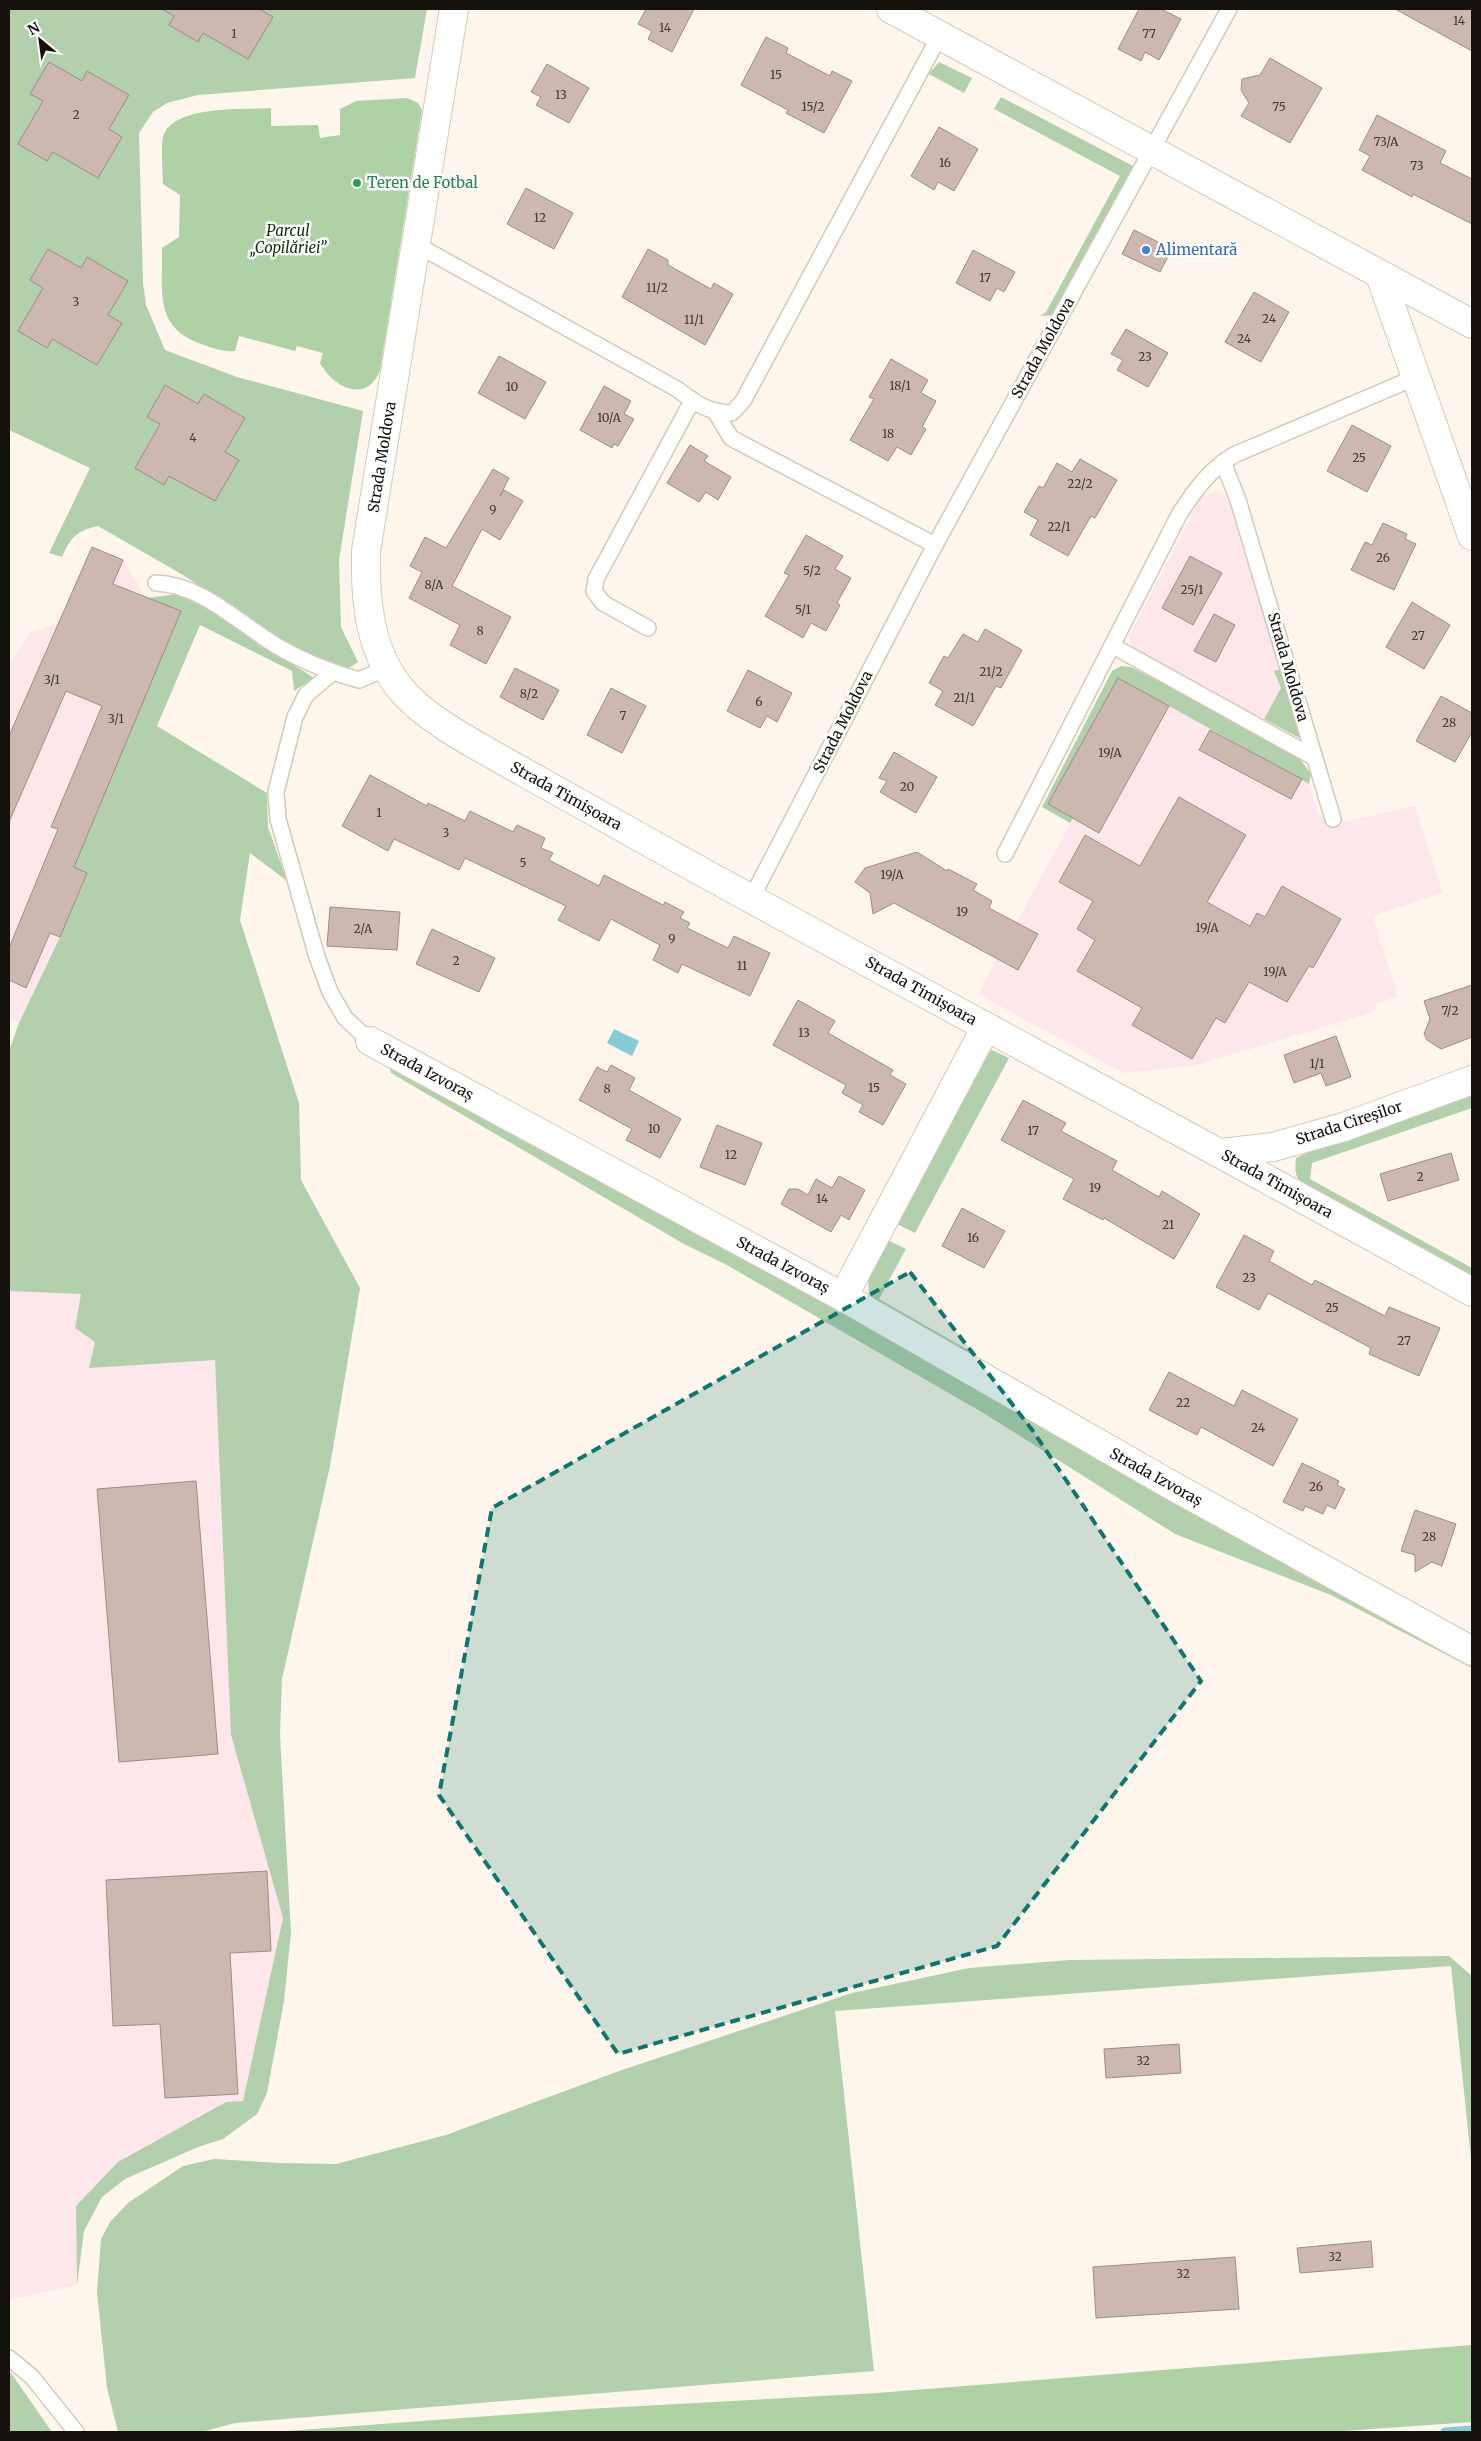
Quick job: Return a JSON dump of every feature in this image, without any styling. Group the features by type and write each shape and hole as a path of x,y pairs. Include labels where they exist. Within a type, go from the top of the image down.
{"street":[{"name":"Strada Moldova","path":"387,668 373,638 366,593 366,551 454,9"},
{"path":"891,9 1472,324"},
{"path":"1380,275 1472,536"},
{"name":"Strada Timișoara","path":"387,668 406,695 449,730 751,899 1222,1153 1472,1292"},
{"name":"Strada Izvoraș","path":"843,1298 986,1027"},
{"name":"Strada Izvoraș","path":"370,1041 843,1298 1171,1485 1472,1651"},
{"name":"Strada Cireșilor","path":"1222,1153 1273,1147 1344,1126 1472,1080"}],"lane":[{"name":"Strada Moldova","path":"751,899 935,545 1229,9"},
{"path":"417,245 677,389 692,401 716,413 732,413 742,400 940,36"},
{"path":"1006,854 1180,513 1199,484 1223,462 1251,447 1416,377"},
{"path":"648,628 603,603 594,591 596,579 692,401"},
{"path":"716,413 732,438 935,545"},
{"name":"Strada Moldova","path":"1223,462 1238,500 1333,819"},
{"path":"156,582 170,583 191,589 278,646 332,673 359,680 387,668"},
{"name":"Strada Moldova","path":"1113,646 1315,758"},
{"name":"Strada Izvoraș","path":"332,673 306,695 295,717 276,792 278,819 314,948 330,992 346,1018 370,1041"},
{"path":"9,2358 32,2377 76,2432"}],"highlighted area":[{"path":"910,1272 1033,1431 1201,1681 997,1946 618,2054 439,1795 492,1508"}],"shaded area":[{"path":"1219,491 1228,501 1281,669 1281,688 1264,719 1133,648 1129,636 1201,497"},
{"path":"92,547 123,560 147,598 74,867 87,873 60,937 19,1023 9,1017 9,665 30,633 58,624"},
{"path":"1118,678 1309,784 1320,818 1343,819 1344,822 1415,806 1443,893 1373,916 1398,996 1375,1004 1377,1011 1193,1066 1123,1073 978,994 1073,818 1048,804"},
{"path":"9,1291 82,1294 75,1328 95,1341 90,1368 215,1359 231,1735 283,1918 243,2101 76,2206 77,2285 9,2300"}],"green space":[{"path":"9,9 427,9 415,78 198,95 167,103 153,112 139,133 143,283 146,305 165,350 237,377 363,411 339,560 341,627 358,662 349,668 312,656 280,639 183,575 98,526 84,530 75,536 68,544 62,557 49,553 90,468 9,430"},
{"path":"939,62 972,78 964,93 929,74"},
{"path":"1001,97 1133,166 1053,315 1040,316 1046,312 1120,176 994,109"},
{"name":"Parcul „Copilăriei”","path":"407,98 418,103 422,110 380,370 374,381 367,387 359,389 350,389 341,385 326,372 320,363 323,353 297,346 295,351 239,336 235,351 222,350 186,337 175,328 168,317 162,293 162,248 179,237 180,195 163,184 163,138 171,125 182,118 212,111 271,108 271,126 318,125 320,138 340,135 340,109 356,101"},
{"path":"177,594 209,610 314,678 294,691 292,671 200,625 157,726 267,793 268,827 287,881 250,853 240,920 299,1103 301,1180 360,1288 330,1466 282,1679 280,1735 291,1932 284,2001 267,2093 257,2114 223,2139 198,2147 125,2179 102,2197 84,2231 77,2285 76,2206 118,2162 226,2102 243,2101 283,1918 231,1735 215,1360 89,1368 95,1342 75,1328 81,1294 9,1291 9,1051 19,1023 60,937 87,873 74,867 147,598"},
{"path":"1121,666 1131,667 1294,751 1311,774 1309,784 1169,706 1048,804 1073,818 1070,823 1042,807 1112,671"},
{"path":"1281,669 1303,740 1264,719 1281,688 1274,671"},
{"path":"992,1050 1009,1058 915,1233 893,1222 987,1052"},
{"path":"389,1061 1472,1658 1472,1668 1331,1595 1175,1534 985,1414 725,1264 684,1244 391,1073"},
{"path":"1472,1095 1472,1108 1312,1163 1310,1179 1472,1268 1472,1275 1318,1196 1297,1177 1296,1158 1304,1154"},
{"path":"883,1238 906,1249 879,1299 968,1350 962,1359 869,1298 868,1275"},
{"path":"1449,1956 1472,1976 1472,2169 1451,1966 835,2011 874,2371 235,2423 202,2432 118,2432 107,2388 97,2292 101,2239 110,2222 128,2203 183,2166 214,2159 336,2164 446,2135 622,2070 852,1993 969,1968 1070,1960"},
{"path":"1472,2345 1472,2422 1329,2432 272,2432 587,2409 877,2393"},
{"path":"9,2372 11,2373 52,2432 9,2432"}],"water":[{"path":"614,1029 639,1041 632,1056 607,1043"}],"building":[{"path":"162,9 259,9 273,17 248,59 203,33 198,42 169,25 174,16"},
{"path":"646,9 694,9 672,52 648,39 652,31 638,24"},
{"path":"1139,9 1161,9 1181,19 1159,60 1145,52 1141,61 1118,49"},
{"path":"1395,9 1472,9 1472,51"},
{"path":"766,37 788,48 786,53 830,76 832,71 852,81 824,133 786,113 788,110 741,85"},
{"path":"1270,58 1322,88 1290,143 1241,116 1249,103 1241,90 1242,79 1260,75"},
{"path":"49,62 82,81 87,71 129,95 109,129 122,137 98,178 53,152 47,161 18,144 43,101 30,94"},
{"path":"547,64 589,88 569,123 536,105 541,97 531,92"},
{"path":"1377,115 1446,151 1440,163 1472,179 1472,224 1413,194 1412,197 1362,170 1370,156 1359,150"},
{"path":"939,127 978,149 954,191 938,182 934,190 911,176"},
{"path":"526,188 573,213 554,249 507,224"},
{"path":"1134,230 1172,249 1160,272 1122,254"},
{"path":"48,249 81,268 87,257 128,281 108,315 122,323 97,365 52,339 47,348 18,331 43,288 30,280"},
{"path":"648,249 668,260 668,265 711,289 714,283 733,294 705,345 622,297"},
{"path":"973,250 1015,272 1004,292 997,288 990,301 956,283"},
{"path":"1254,292 1289,312 1261,362 1225,342"},
{"path":"1126,329 1168,353 1148,387 1117,370 1123,360 1111,354"},
{"path":"499,356 546,382 525,419 478,393"},
{"path":"891,359 928,380 921,393 936,401 922,427 926,429 911,455 897,447 888,461 850,440 874,399 869,397"},
{"path":"165,385 198,404 204,394 245,418 225,452 239,460 215,501 169,476 164,485 135,468 160,424 147,417"},
{"path":"604,386 631,401 624,414 634,419 618,446 614,444 612,448 580,430"},
{"path":"1352,425 1391,446 1367,492 1327,471"},
{"path":"690,445 708,456 704,461 731,477 718,500 706,492 699,502 667,483"},
{"path":"1080,459 1117,480 1095,518 1091,516 1068,556 1030,535 1038,520 1024,512 1039,486 1043,488 1057,463 1072,472"},
{"path":"493,469 509,478 500,496 504,490 523,501 500,540 482,529 452,586 511,617 486,664 450,645 460,625 409,598 422,572 410,566 425,537 446,548"},
{"path":"1383,523 1407,534 1405,539 1416,544 1394,590 1351,570 1365,542 1372,545"},
{"path":"806,535 843,556 835,569 851,578 837,603 840,605 826,631 811,623 803,638 765,616 789,575 784,573"},
{"path":"92,547 123,560 113,584 181,611 74,867 87,873 60,937 50,933 26,988 9,980 9,948 58,829 51,827 102,706 66,691 9,822 9,736"},
{"path":"1190,556 1222,573 1193,625 1162,608"},
{"path":"1412,602 1450,625 1424,669 1386,647"},
{"path":"1214,614 1235,625 1216,662 1194,651"},
{"path":"985,629 1022,650 1001,688 996,686 973,726 935,705 943,691 929,683 944,656 948,658 963,634 978,642"},
{"path":"515,668 559,690 543,720 500,697"},
{"path":"748,670 792,693 777,722 767,716 760,728 727,711"},
{"path":"1118,678 1169,706 1099,833 1048,804"},
{"path":"611,688 646,706 622,753 587,735"},
{"path":"1441,696 1472,713 1472,732 1455,762 1416,741"},
{"path":"1210,730 1302,779 1291,799 1199,750"},
{"path":"894,752 937,777 916,813 880,792 887,781 879,778"},
{"path":"370,775 427,806 428,803 465,821 470,811 513,832 517,825 545,838 541,848 553,853 549,860 599,886 604,875 663,905 665,902 684,912 680,918 690,923 687,928 728,948 734,936 770,953 750,996 682,964 678,973 653,960 660,945 611,919 599,941 558,920 566,906 465,858 459,870 394,839 388,851 342,826"},
{"path":"1179,797 1246,835 1207,902 1250,926 1257,913 1265,917 1282,886 1341,919 1313,968 1309,966 1287,1002 1249,982 1225,1023 1216,1018 1192,1059 1132,1025 1142,1008 1077,971 1095,940 1077,929 1093,901 1059,882 1085,835 1140,866"},
{"path":"917,852 947,871 948,869 977,884 973,890 992,901 989,908 1038,934 1018,970 894,903 873,914 870,893 855,882 865,868"},
{"path":"330,907 400,912 397,950 327,946"},
{"path":"432,929 495,958 479,992 416,964"},
{"path":"1472,985 1472,1037 1441,1049 1427,1040 1424,1034 1430,1019 1424,1001"},
{"path":"798,1000 835,1021 828,1033 893,1070 890,1075 906,1084 883,1125 859,1112 863,1105 842,1093 846,1085 773,1045"},
{"path":"1336,1036 1351,1077 1326,1086 1321,1073 1294,1083 1284,1055"},
{"path":"611,1065 635,1078 629,1090 681,1119 660,1158 626,1140 632,1129 579,1100 597,1067 607,1072"},
{"path":"1023,1100 1066,1123 1061,1131 1117,1161 1112,1170 1159,1197 1162,1191 1200,1214 1174,1259 1104,1218 1103,1220 1063,1199 1074,1179 1001,1140"},
{"path":"717,1125 762,1143 745,1185 700,1167"},
{"path":"1451,1153 1459,1180 1388,1201 1380,1174"},
{"path":"839,1176 865,1190 849,1220 841,1215 831,1232 781,1204 789,1189 798,1189 808,1195 816,1179 832,1188"},
{"path":"962,1208 1005,1231 984,1268 942,1246"},
{"path":"1244,1235 1274,1251 1269,1261 1312,1285 1315,1280 1385,1316 1389,1307 1440,1328 1419,1376 1369,1354 1371,1348 1268,1293 1259,1310 1216,1287"},
{"path":"1169,1372 1234,1406 1242,1390 1298,1419 1273,1466 1201,1427 1197,1435 1149,1410"},
{"path":"1302,1463 1339,1481 1337,1485 1345,1489 1335,1509 1327,1505 1323,1514 1305,1506 1303,1511 1283,1502"},
{"path":"196,1481 218,1754 119,1762 97,1489"},
{"path":"1415,1510 1456,1524 1442,1566 1432,1562 1415,1572 1415,1555 1401,1551"},
{"path":"267,1871 271,1951 230,1953 238,2094 165,2098 160,2024 113,2026 106,1880"},
{"path":"1179,2044 1181,2073 1106,2078 1104,2049"},
{"path":"1371,2241 1373,2267 1300,2273 1297,2248"},
{"path":"1235,2257 1239,2309 1096,2318 1093,2267"}],"waterway":[{"path":"1445,2432 1472,2430"}],"place":[{"name":"Teren de Fotbal","path":"357,183"},
{"name":"Alimentară","path":"1146,250"}]}
